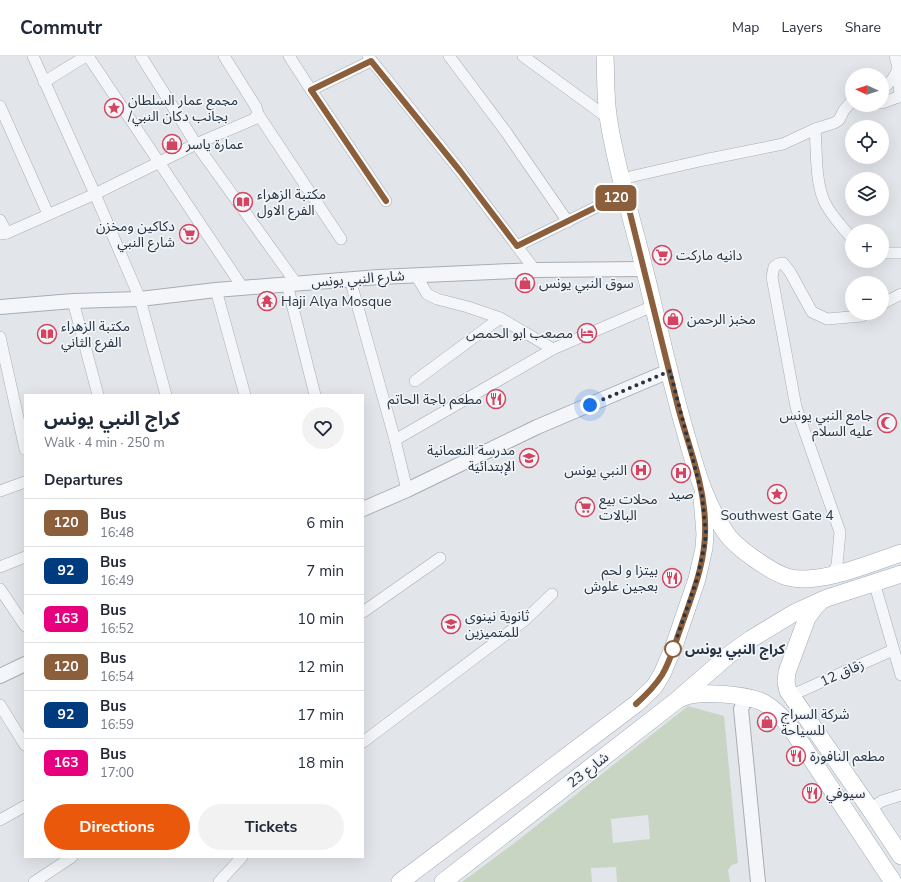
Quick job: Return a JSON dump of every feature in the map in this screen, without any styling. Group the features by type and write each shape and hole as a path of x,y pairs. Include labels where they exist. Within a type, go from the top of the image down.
{"main road":[{"path":"605,56 606,102 608,118 623,186 653,306 698,476 704,493 726,534 741,548 766,566 787,577 803,580 832,575 901,553"},
{"name":"شارع 23","path":"400,882 636,704 654,687 669,660 699,572 704,548 705,521 698,476"},
{"name":"شارع 23","path":"443,882 676,701 730,654 752,638 794,613 827,598 901,574"},
{"path":"827,598 811,612 802,632 786,677 787,686 790,696 870,809 901,856"},
{"path":"676,701 701,693 727,695 754,700 762,702 772,708 791,728 893,882"}],"street":[{"path":"33,56 140,299 166,394"},
{"path":"44,82 87,56 160,162 243,288"},
{"path":"141,56 196,144 291,284 315,394"},
{"path":"224,56 256,107 258,114 341,238"},
{"path":"289,56 386,201"},
{"path":"449,56 506,132 568,222"},
{"path":"523,56 608,118"},
{"path":"889,100 900,96 900,65 896,56"},
{"path":"311,90 369,58 460,171 535,270"},
{"path":"889,84 894,79 900,65"},
{"path":"0,106 48,214"},
{"path":"517,246 568,222 623,186 704,160 783,144 816,129 834,124 839,120 845,109"},
{"path":"0,220 4,234 95,194 196,144 254,119 258,114"},
{"path":"816,129 818,176 824,201 835,219 845,231"},
{"path":"889,253 901,253"},
{"path":"832,575 837,566 840,532 796,407 772,277 774,268 778,264 783,263 790,272 812,312 828,319 845,318"},
{"name":"شارع النبي يونس","path":"0,307 73,301 140,299 216,290 416,275 535,270 645,270"},
{"path":"416,275 427,294 437,299 468,307 500,318 553,349"},
{"path":"350,279 395,440 407,490"},
{"path":"216,290 244,394"},
{"path":"889,300 901,294"},
{"path":"73,301 98,394"},
{"path":"395,440 553,349 653,306"},
{"path":"415,381 500,318"},
{"path":"0,337 24,445"},
{"path":"364,509 407,490 537,427 670,371"},
{"path":"0,491 24,482"},
{"path":"0,567 24,557"},
{"path":"364,611 440,558"},
{"path":"874,582 901,675"},
{"path":"0,589 24,625"},
{"path":"364,741 525,620 552,594"},
{"name":"زقاق 12","path":"790,696 893,650"},
{"path":"0,676 24,664"},
{"path":"754,700 744,702 741,709 747,751 758,882"},
{"path":"0,705 24,744"},
{"path":"870,809 882,801 901,795"},
{"path":"0,820 24,807"},
{"path":"34,882 70,858"},
{"path":"219,882 241,858"}],"green space":[{"path":"688,706 724,716 738,863 732,865 728,870 730,882 617,882 616,867 591,868 592,882 462,882 517,841","holes":["648,815 650,839 613,843 611,819"]}],"bus line":[{"name":"120","path":"386,201 311,90 371,61 460,171 517,246 625,193 678,408 698,476 704,509 706,534 697,579 669,660 654,687 636,704"}],"place":[{"name":"مجمع عمار السلطان /بجانب دكان النبي","path":"114,108"},
{"name":"عمارة ياسر","path":"172,144"},
{"name":"مكتبة الزهراء الفرع الاول","path":"243,202"},
{"name":"دكاكين ومخزن شارع النبي","path":"189,234"},
{"name":"دانيه ماركت","path":"662,255"},
{"name":"سوق النبي يونس","path":"525,283"},
{"name":"Haji Alya Mosque","path":"267,301"},
{"name":"مخبز الرحمن","path":"673,319"},
{"name":"مصعب ابو الحمص","path":"587,333"},
{"name":"مكتبة الزهراء الفرع الثاني","path":"47,334"},
{"name":"مطعم باجة الحاتم","path":"496,399"},
{"name":"جامع النبي يونس عليه السلام","path":"887,423"},
{"name":"مدرسة النعمانية الإبتدائية","path":"529,458"},
{"name":"النبي يونس","path":"641,470"},
{"name":"صيد","path":"681,473"},
{"name":"Southwest Gate 4","path":"777,494"},
{"name":"محلات بيع البالات","path":"585,507"},
{"name":"بيتزا و لحم بعجين علوش","path":"672,578"},
{"name":"ثانوية نينوى للمتميزين","path":"451,624"},
{"name":"كراج النبي يونس","path":"673,649"},
{"name":"شركة السراج للسياحة","path":"767,722"},
{"name":"مطعم النافورة","path":"796,756"},
{"name":"سيوفي","path":"812,793"}],"route":[{"path":"590,405 670,371 678,408 698,476 704,509 706,534 697,579 673,649"}]}
